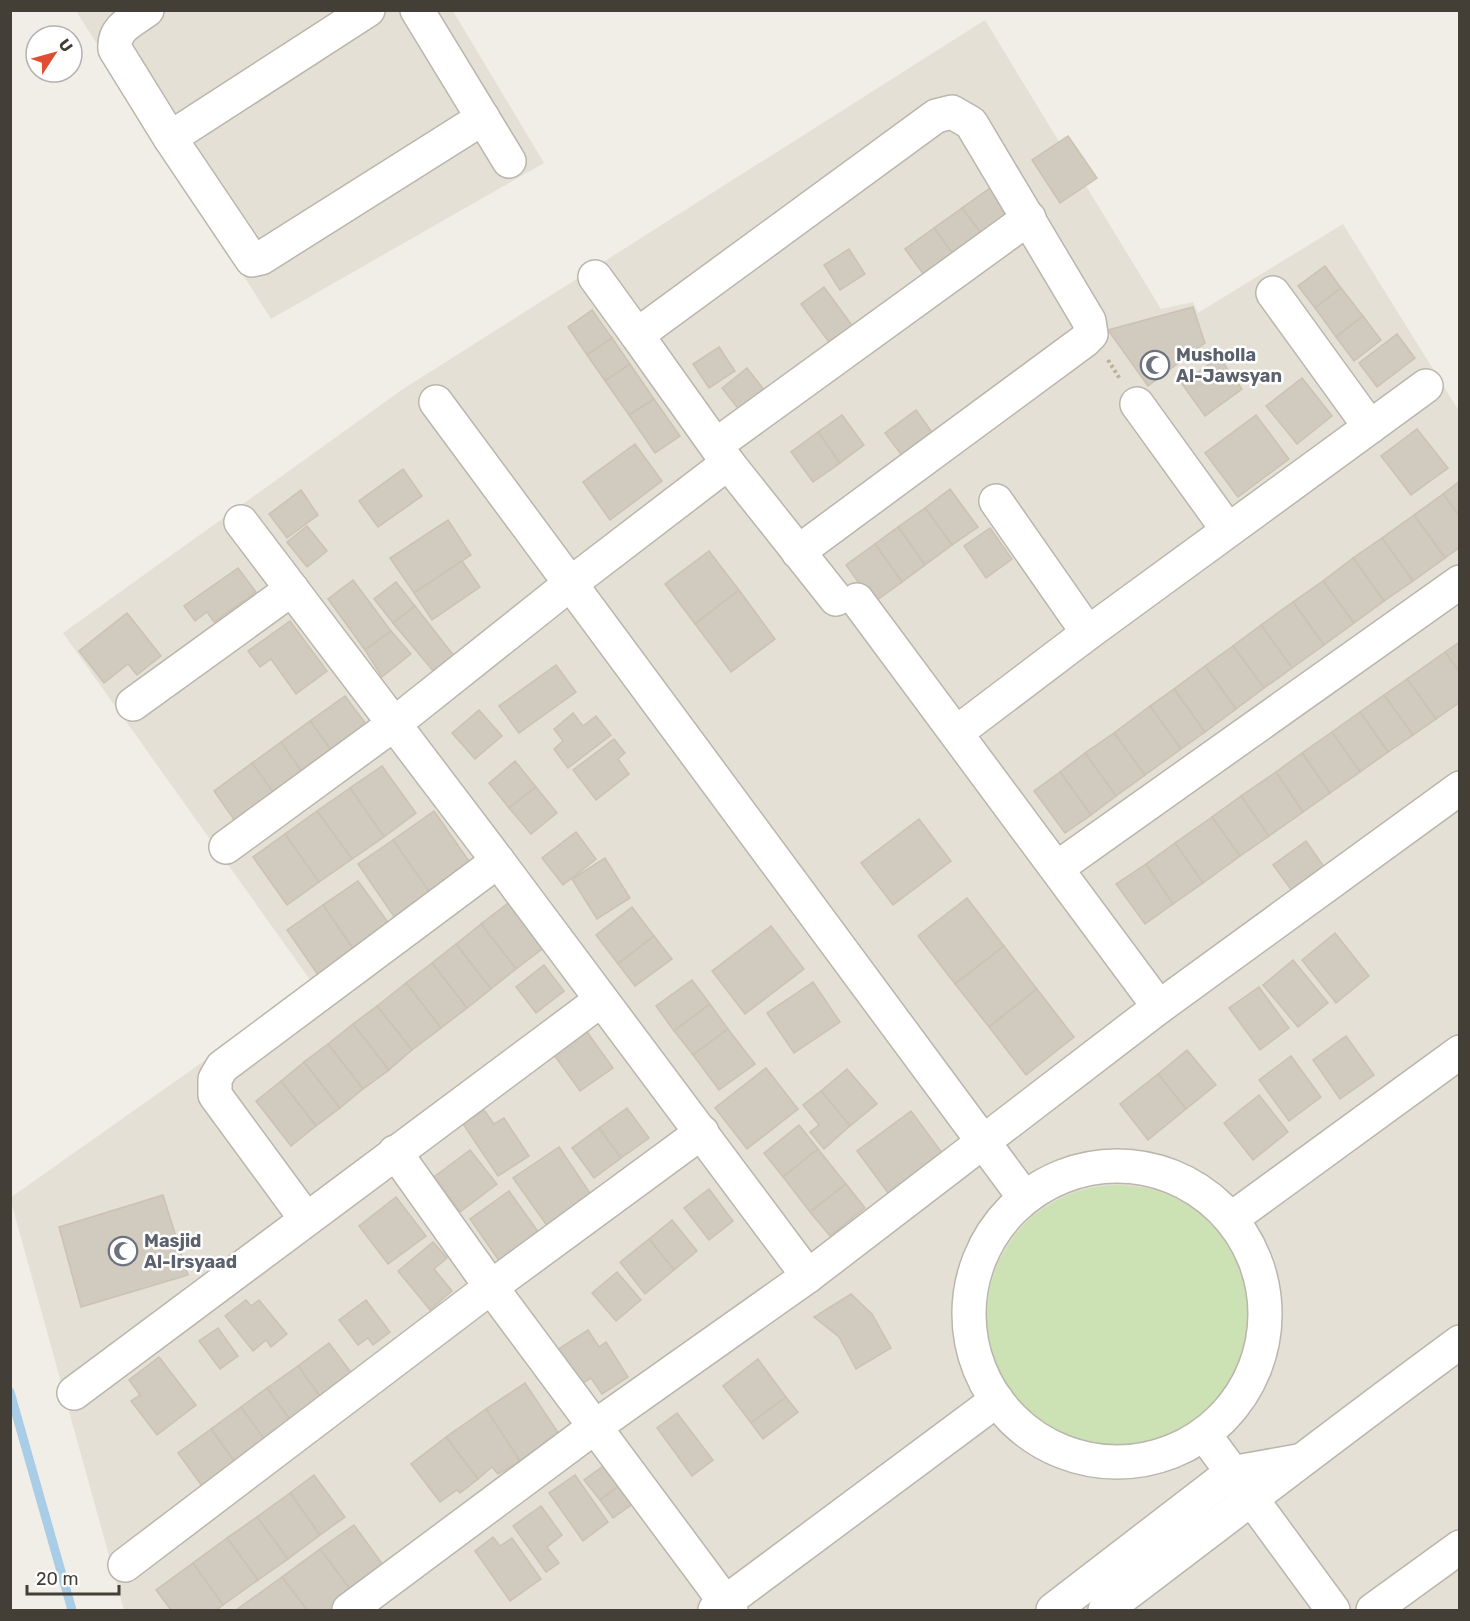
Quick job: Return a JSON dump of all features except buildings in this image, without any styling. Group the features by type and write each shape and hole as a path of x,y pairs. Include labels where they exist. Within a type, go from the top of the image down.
{"street":[{"path":"147,10 121,28 114,40 115,49 170,138 252,260 261,258 483,118"},
{"path":"170,138 368,10"},
{"path":"417,10 509,161"},
{"path":"637,335 936,116 952,112 971,123 1089,321 1091,334 798,552"},
{"path":"226,847 394,724 570,584 722,454 1029,218"},
{"path":"596,277 722,454 798,552 846,599 956,733 1160,1007"},
{"path":"1273,293 1370,427"},
{"path":"956,733 1088,633 1426,386"},
{"path":"436,402 1024,1197"},
{"path":"1137,404 1228,530"},
{"path":"996,501 1088,633"},
{"path":"241,522 702,1132 808,1276"},
{"path":"1057,868 1460,582"},
{"path":"133,704 292,589"},
{"path":"349,1611 596,1426 808,1276 1160,1007 1460,788"},
{"path":"306,1219 215,1095 215,1079 222,1067 498,861"},
{"path":"74,1393 601,1000"},
{"path":"1231,1219 1460,1052"},
{"path":"125,1565 491,1287 702,1132"},
{"path":"395,1152 491,1287 596,1426 724,1608 997,1400"},
{"path":"1111,1166 1136,1167 1169,1175 1192,1186 1213,1201 1231,1219 1245,1241 1263,1289 1265,1315 1263,1340 1257,1365 1246,1388 1231,1410 1213,1428 1192,1442 1149,1459 1126,1462 1103,1461 1058,1450 1037,1439 1019,1425 997,1400 979,1367 972,1345 969,1321 970,1297 978,1263 993,1232 1007,1213 1024,1197 1046,1183 1069,1173 1111,1166"},
{"path":"1105,1611 1299,1461 1460,1342"},
{"path":"1204,1434 1333,1611"},
{"path":"1053,1611 1231,1473 1299,1461"},
{"path":"1373,1611 1460,1547"}],"path":[{"path":"1091,334 1137,404"}],"shaded area":[{"path":"76,11 453,11 544,163 271,319"},
{"path":"985,20 1161,309 1193,302 1198,313 1343,224 1459,411 1459,1610 124,1610 10,1198 313,984 63,633 403,389"}],"green space":[{"path":"1105,1185 1131,1185 1156,1190 1180,1200 1211,1223 1234,1254 1244,1278 1249,1316 1244,1354 1234,1378 1211,1409 1180,1432 1156,1442 1131,1447 1105,1447 1080,1442 1056,1432 1035,1418 1016,1399 1002,1378 992,1354 987,1329 987,1303 992,1278 1002,1254 1016,1233 1035,1214 1056,1200 1080,1190"}],"waterway":[{"path":"10,1392 72,1610"}],"place":[{"name":"Musholla Al-Jawsyan","path":"1155,365"},
{"name":"Masjid Al-Irsyaad","path":"123,1251"}]}
